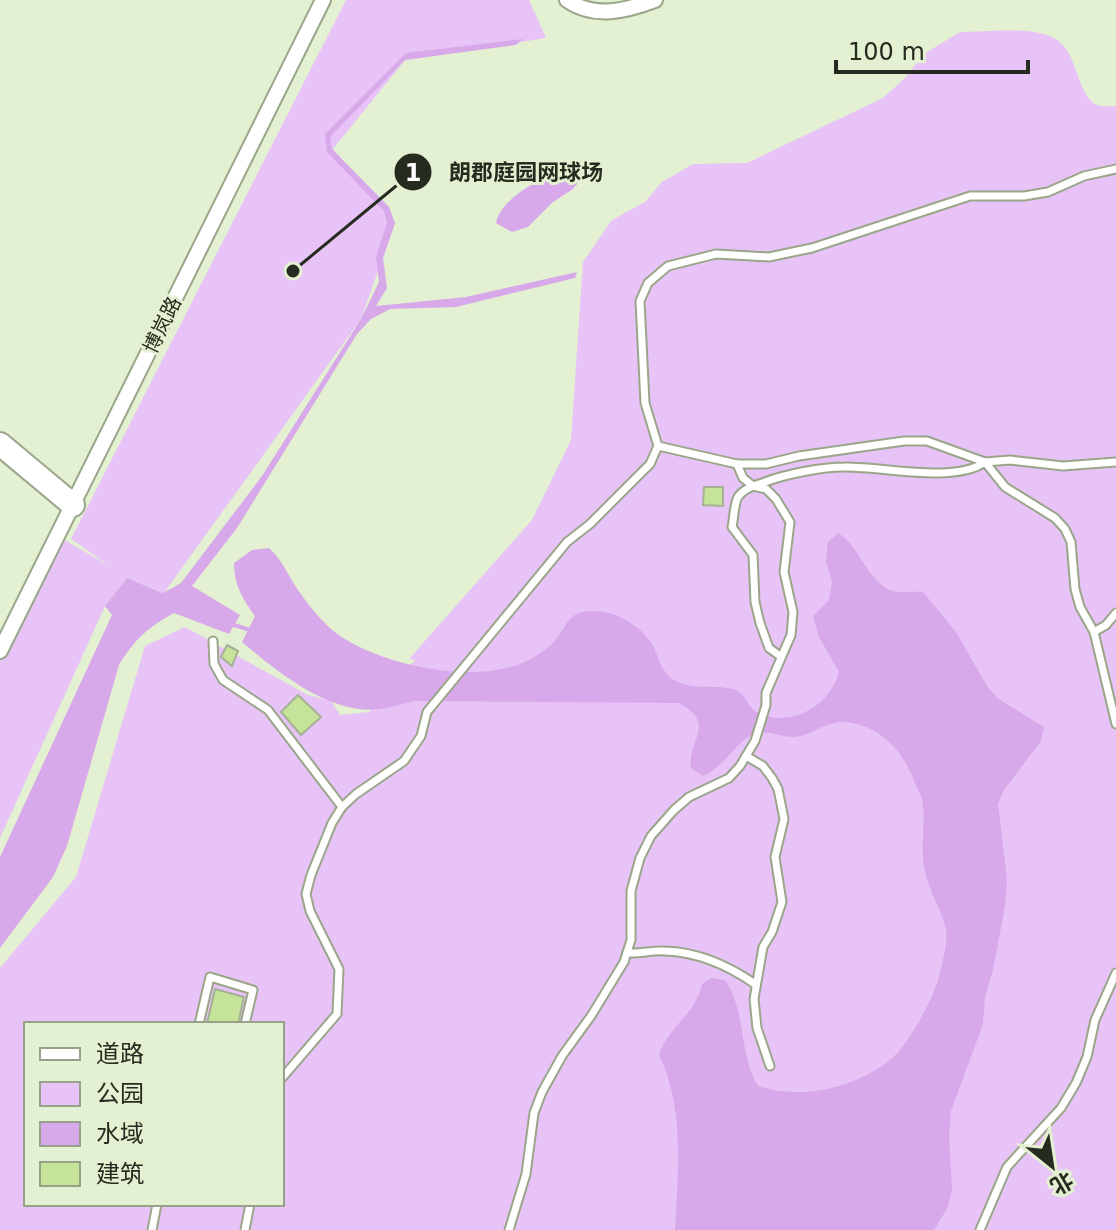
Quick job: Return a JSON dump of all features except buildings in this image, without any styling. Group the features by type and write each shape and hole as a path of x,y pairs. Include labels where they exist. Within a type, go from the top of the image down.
{"main road":[{"path":"0,444 73,505"}],"street":[{"name":"博岚路","path":"0,651 323,0"},
{"path":"567,0 598,12 629,10 655,0"}],"lane":[{"path":"284,1074 337,1014 339,969 310,911 306,894 327,836 342,807 404,761 421,736 427,712 567,542 590,524 650,464 658,446 645,403 640,301 648,283 668,266 716,254 769,257 812,248 970,196 1024,196 1048,192 1084,176 1116,169"},
{"path":"658,446 737,464 766,464 904,441 927,441 985,462 1010,460 1083,466 1116,462"},
{"path":"780,656 769,648 760,623 755,602 753,555 732,527 736,499 744,490 776,478 843,466 909,473 978,468 985,462"},
{"path":"985,462 1005,487 1055,518 1065,529 1071,542 1077,598 1094,632 1116,724"},
{"path":"509,1230 526,1174 534,1113 542,1092 627,953 631,940 631,891 640,858 651,836 689,797 729,778 746,756 755,741 766,705 766,693 791,635 793,612 784,572 790,522 776,499 766,489 753,486 743,478 737,464"},
{"path":"1094,632 1106,625 1116,613"},
{"path":"213,641 214,664 223,680 268,710 342,807"},
{"path":"746,756 763,766 772,778 778,789 784,819 775,857 782,902 772,932 763,947 755,984 757,1028 770,1066"},
{"path":"627,953 675,951 707,958 755,984"},
{"path":"980,1230 1007,1167 1061,1108 1076,1083 1087,1057 1095,1020 1116,973"},
{"path":"199,1022 210,977 253,990 245,1022"},
{"path":"152,1230 157,1206"},
{"path":"245,1230 250,1206"}],"green space":[{"path":"346,0 529,0 546,38 405,60 333,149 395,223 361,319 164,593 127,578 105,606 0,838 0,651 58,536 111,567 71,539"},
{"path":"960,32 1034,32 1045,34 1062,44 1090,100 1099,106 1116,106 1116,1230 0,1230 0,968 76,877 145,646 185,627 308,695 331,701 340,715 369,712 415,660 409,659 532,520 571,440 583,262 612,220 645,202 662,182 693,164 747,163 883,98 904,79 924,54"}],"water":[{"path":"523,39 516,45 405,60 330,137 332,149 389,207 395,223 383,258 387,288 376,306 466,297 577,272 575,278 456,307 390,309 371,319 357,334 237,528 192,586 240,615 229,634 174,613 149,629 131,648 119,665 67,846 53,877 0,948 0,857 112,615 105,606 127,578 163,593 181,583 262,476 361,319 379,282 376,257 387,223 384,211 327,152 325,134 406,53"},
{"path":"584,161 594,164 573,189 553,202 528,227 512,232 496,223 500,212 519,193 546,177"},
{"path":"838,533 852,546 881,585 893,591 923,592 956,632 997,698 1044,727 1041,741 1004,790 998,804 1007,879 1005,906 985,996 983,1024 951,1111 952,1190 948,1207 934,1230 675,1230 678,1164 676,1119 673,1097 659,1055 669,1036 694,1005 702,984 712,978 725,980 737,1005 752,1073 758,1086 774,1090 809,1092 860,1078 897,1053 926,1009 939,977 946,929 924,866 922,800 904,761 881,735 859,725 840,722 795,737 759,732 742,742 717,767 703,776 691,768 699,726 697,718 679,703 414,701 368,710 338,704 294,682 242,642 255,616 240,591 234,563 252,550 269,548 308,604 331,629 375,654 432,669 491,671 516,665 550,645 576,615 591,611 610,613 643,633 652,644 663,669 674,680 688,685 733,689 741,693 758,713 784,718 796,716 818,704 827,695 839,672 819,637 813,616 829,600 832,582 826,561 828,542"}],"waterway":[{"path":"231,624 253,631"}],"place":[{"name":"朗郡庭园网球场","path":"293,271"}]}
